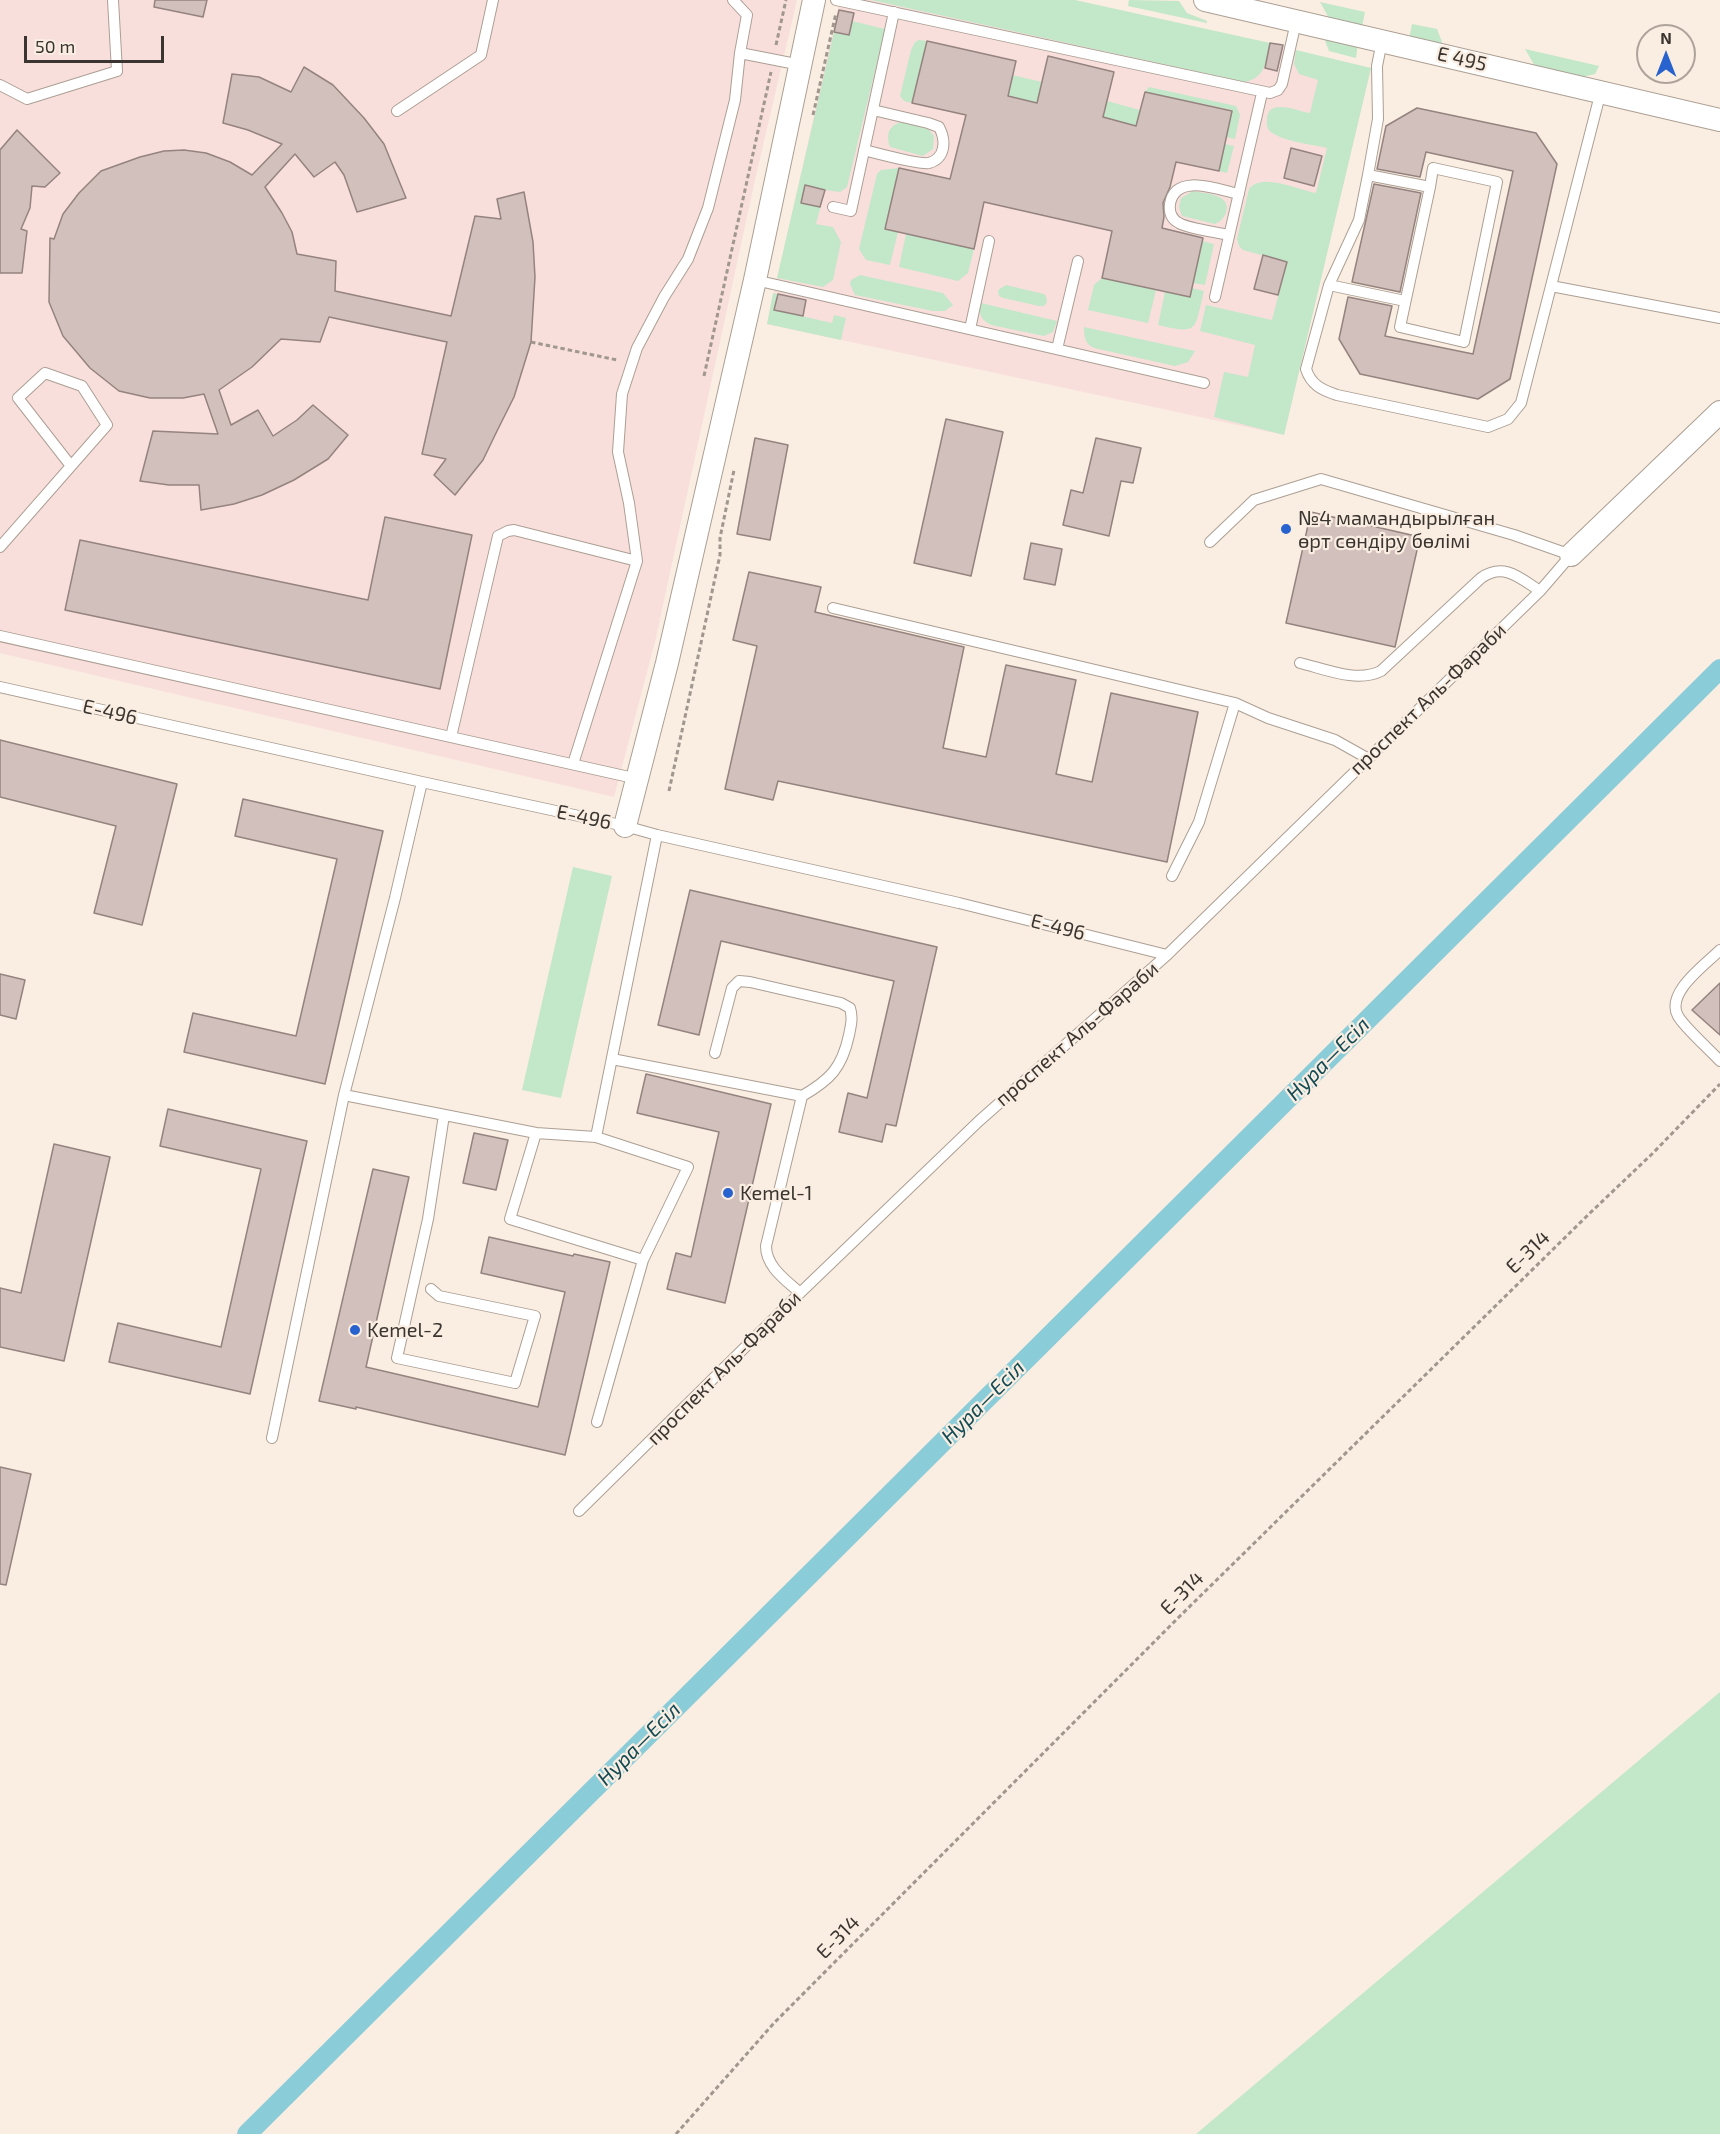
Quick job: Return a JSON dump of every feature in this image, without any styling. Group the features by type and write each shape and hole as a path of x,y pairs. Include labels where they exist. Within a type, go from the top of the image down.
{"street":[{"path":"625,825 638,779 755,280 814,0"},
{"name":"E 495","path":"1205,0 1720,120"},
{"path":"1571,555 1720,412"}],"lane":[{"path":"0,86 27,99 117,71 113,0"},
{"path":"397,111 481,55 493,0"},
{"path":"573,764 637,561 629,503 618,452 622,394 637,348 664,297 688,259 708,208 735,100 747,15 733,0"},
{"path":"838,0 1262,93 1278,90 1282,84 1296,21"},
{"path":"833,207 851,211 894,12"},
{"path":"1382,41 1377,66 1378,119 1359,220 1329,285 1306,369 1309,379 1315,385 1337,395 1488,427 1508,419 1521,403 1601,91"},
{"path":"740,53 801,65"},
{"path":"1215,297 1262,93"},
{"path":"864,150 928,163 938,158 944,147 944,137 939,127 873,110"},
{"path":"1433,168 1497,182 1464,342 1400,327 1430,187 1433,168"},
{"path":"1368,175 1430,187"},
{"path":"1229,235 1179,224 1172,218 1169,211 1171,198 1179,188 1194,184 1239,194"},
{"path":"970,329 989,242"},
{"path":"1057,349 1078,261"},
{"path":"755,280 1204,383"},
{"path":"1329,285 1406,301"},
{"path":"1551,286 1720,318"},
{"path":"0,547 107,425 82,386 45,373 18,398 70,466"},
{"path":"1210,542 1254,500 1321,479 1514,535 1571,555"},
{"path":"451,737 498,536 514,530 637,561"},
{"name":"проспект Аль-Фараби","path":"579,1511 800,1293 979,1121 1167,955 1540,591 1571,555"},
{"path":"1300,663 1359,676 1371,676 1381,671 1490,572 1510,572 1540,591"},
{"path":"833,608 1236,703 1268,718 1335,740 1367,758"},
{"path":"0,636 638,779"},
{"name":"E-496","path":"0,687 625,825 657,835 959,903 1167,955"},
{"path":"1172,876 1199,822 1236,703"},
{"path":"272,1438 344,1095 422,782"},
{"path":"596,1137 657,835"},
{"path":"1720,950 1681,987 1675,1002 1678,1016 1720,1061"},
{"path":"612,1059 802,1096 824,1083 845,1056 852,1016 850,1008 841,1003 739,981 732,988 715,1053"},
{"path":"344,1095 536,1133 596,1137 688,1167 643,1260 597,1422"},
{"path":"800,1293 770,1263 766,1255 766,1246 802,1096"},
{"path":"431,1289 440,1296 535,1316 515,1383 397,1358 428,1219 444,1115"},
{"path":"536,1133 510,1219 643,1260"}],"path":[{"path":"704,376 786,0"},
{"path":"813,114 838,0"},
{"path":"531,342 632,363"},
{"path":"669,791 720,555 720,538 736,463"},
{"name":"E-314","path":"676,2134 790,2006 1179,1617 1652,1154 1720,1084"}],"shaded area":[{"path":"0,0 797,0 755,180 655,642 614,797 0,653"},
{"path":"840,0 1069,0 1371,68 1284,435 767,324"}],"green space":[{"path":"871,0 1075,0 1270,43 1266,62 1261,72 1257,77 1245,82"},
{"path":"1129,0 1179,1 1187,13 1207,23 1128,6"},
{"path":"1320,2 1365,12 1362,27 1330,20"},
{"path":"852,21 885,29 847,187 840,192 825,190 816,224 833,227 841,242 833,280 823,287 777,278 834,32 849,35"},
{"path":"1412,24 1437,29 1442,42 1439,44 1409,39"},
{"path":"1323,35 1358,43 1356,58 1329,51"},
{"path":"927,41 912,103 904,101 900,96 911,50 915,42"},
{"path":"1525,49 1599,66 1595,74 1582,77 1536,68"},
{"path":"1296,50 1371,68 1284,435 1214,417 1224,372 1248,377 1255,345 1200,331 1206,305 1272,320 1287,262 1243,250 1239,246 1237,239 1249,189 1255,184 1271,182 1316,193 1327,148 1282,138 1272,133 1267,125 1268,113 1277,107 1310,113 1318,80 1299,74 1294,64"},
{"path":"1012,75 1042,82 1037,103 1008,96"},
{"path":"1149,87 1236,106 1240,115 1235,139 1226,137 1232,110 1145,92"},
{"path":"1107,101 1140,110 1136,126 1103,117"},
{"path":"901,122 928,129 934,136 933,149 923,156 890,147 889,132 893,126"},
{"path":"1225,144 1234,146 1227,173 1219,171"},
{"path":"899,168 885,229 898,232 890,265 866,260 859,249 877,174 881,170"},
{"path":"1193,191 1219,197 1226,203 1225,215 1219,222 1215,224 1182,216 1179,207 1181,198"},
{"path":"906,234 974,249 968,273 958,281 899,267"},
{"path":"1202,241 1214,244 1205,285 1193,283"},
{"path":"860,275 943,293 953,305 945,311 933,311 855,295 850,284 851,280"},
{"path":"1102,278 1156,290 1148,323 1088,310 1094,285"},
{"path":"1006,285 1044,294 1047,302 1044,306 1039,306 1003,298 999,296 998,290"},
{"path":"1192,288 1204,291 1193,326 1182,329 1158,325 1165,292 1190,297"},
{"path":"773,293 778,294 775,310 832,323 834,315 846,318 841,340 767,324"},
{"path":"981,303 1057,321 1053,332 1044,336 991,325 981,316"},
{"path":"1084,327 1195,351 1188,362 1175,366 1094,348 1086,340"},
{"path":"573,867 612,876 561,1098 522,1090"},
{"path":"1720,1692 1720,2134 1196,2134"}],"building":[{"path":"155,0 207,0 203,17 154,7"},
{"path":"839,10 854,13 849,35 834,32"},
{"path":"927,41 1016,61 1008,96 1037,103 1048,56 1114,72 1103,117 1136,126 1145,92 1232,111 1219,171 1176,162 1170,187 1163,203 1162,228 1203,238 1190,297 1102,278 1112,231 984,202 974,249 885,229 899,168 950,179 966,115 912,103"},
{"path":"1270,43 1283,45 1277,71 1265,68"},
{"path":"304,67 333,85 364,118 384,144 406,198 357,212 344,175 335,162 314,177 295,154 265,187 292,232 297,254 336,261 335,291 451,316 475,216 501,219 497,199 524,192 533,242 535,277 531,342 514,397 483,460 455,495 434,475 446,459 422,454 447,342 329,317 320,342 281,339 252,367 219,390 231,425 258,410 273,436 297,420 313,405 348,435 328,459 294,480 262,495 234,504 201,510 199,485 169,485 140,481 153,431 218,434 204,394 183,398 150,398 119,391 90,368 63,336 49,302 50,238 54,239 63,214 79,193 101,171 140,157 164,151 184,150 206,153 230,162 252,175 282,144 223,123 232,74 259,77 291,92"},
{"path":"1417,108 1536,133 1557,164 1510,379 1478,399 1360,374 1339,339 1348,297 1392,306 1385,336 1473,354 1513,171 1426,152 1420,177 1377,169 1386,126"},
{"path":"17,130 60,173 45,187 32,186 30,208 21,229 27,231 22,273 0,273 0,150"},
{"path":"1291,148 1322,156 1314,186 1284,178"},
{"path":"1374,184 1421,193 1400,292 1352,282"},
{"path":"805,185 825,190 820,207 801,203"},
{"path":"1263,255 1287,262 1278,295 1254,289"},
{"path":"778,294 806,300 803,316 774,310"},
{"path":"946,419 1003,432 971,576 914,563"},
{"path":"755,438 788,445 770,540 737,534"},
{"path":"1096,438 1141,448 1133,483 1121,481 1109,536 1063,525 1071,490 1083,493"},
{"path":"1311,512 1420,537 1395,647 1286,623"},
{"path":"385,517 472,535 440,689 65,610 80,540 368,600"},
{"path":"1031,543 1062,549 1055,585 1024,579"},
{"path":"749,572 821,587 815,612 964,647 943,748 986,757 1006,665 1076,680 1056,774 1092,782 1111,693 1198,712 1167,862 778,781 773,800 725,789 757,646 733,640"},
{"path":"0,740 177,784 142,925 94,913 116,826 0,797"},
{"path":"243,799 383,831 325,1084 184,1052 193,1013 296,1036 337,859 235,836"},
{"path":"690,890 937,947 896,1126 886,1124 882,1142 839,1132 848,1093 867,1098 894,981 721,941 699,1035 658,1025"},
{"path":"0,974 25,980 16,1019 0,1015"},
{"path":"1720,983 1720,1035 1692,1010"},
{"name":"Kemel-1","path":"646,1074 771,1104 725,1303 667,1289 676,1253 691,1257 719,1132 637,1113"},
{"path":"168,1109 307,1141 250,1394 109,1362 118,1323 221,1347 261,1169 160,1146"},
{"path":"474,1133 508,1140 496,1190 463,1183"},
{"path":"54,1144 110,1157 64,1361 0,1347 0,1288 21,1293"},
{"name":"Kemel-2","path":"373,1169 409,1177 366,1367 538,1407 565,1292 481,1273 489,1237 610,1262 565,1455 356,1407 356,1409 319,1401"},
{"path":"0,1467 31,1474 6,1585 0,1584"}],"waterway":[{"name":"Нура—Есіл","path":"247,2134 1720,669"}],"place":[{"name":"№4 мамандырылған өрт сөндіру бөлімі","path":"1286,529"},
{"name":"Kemel-1","path":"728,1193"},
{"name":"Kemel-2","path":"355,1330"}]}
